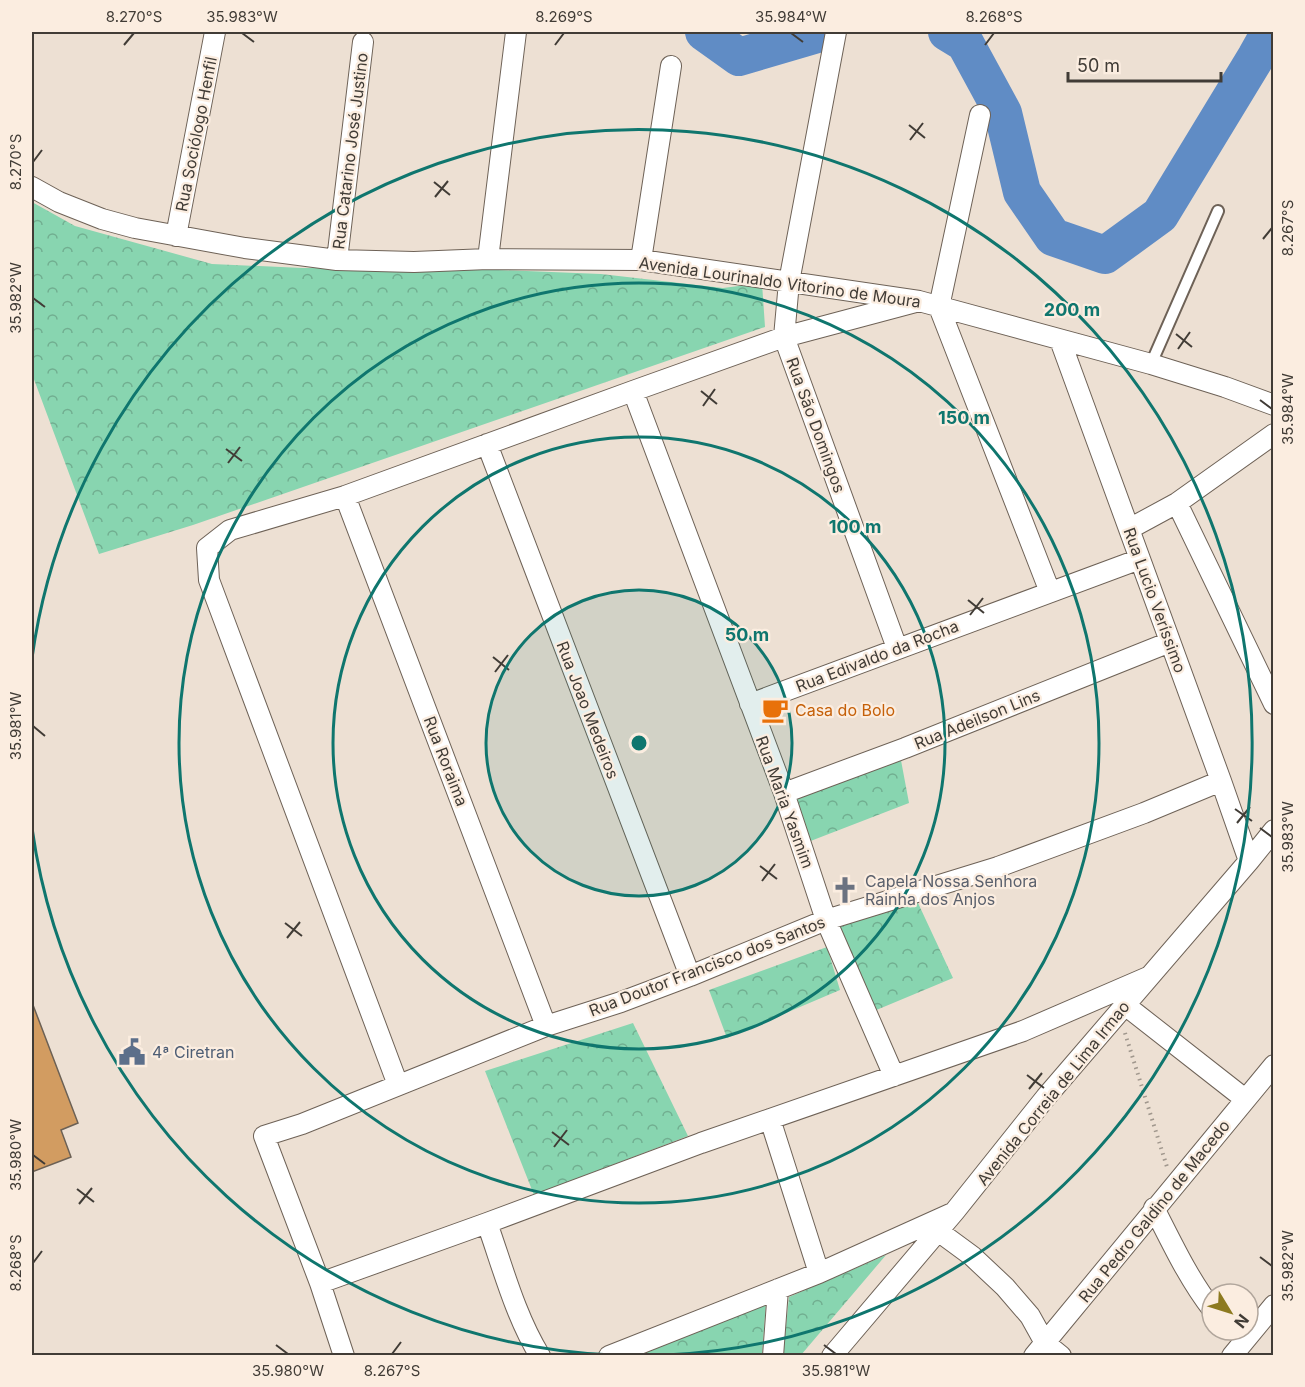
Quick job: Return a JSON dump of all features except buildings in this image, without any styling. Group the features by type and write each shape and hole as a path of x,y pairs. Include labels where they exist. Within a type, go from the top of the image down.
{"street":[{"name":"Rua Sociólogo Henfil","path":"176,236 215,32"},
{"path":"488,259 516,32"},
{"path":"784,338 789,282 834,39"},
{"name":"Rua Catarino José Justino","path":"337,260 363,42"},
{"path":"641,260 671,66"},
{"path":"980,115 939,307 1050,592"},
{"name":"Avenida Lourinaldo Vitorino de Moura","path":"32,187 59,202 102,219 135,228 245,248 337,260 414,262 488,259 641,260 919,301 1151,364 1274,405"},
{"path":"398,1085 209,580 207,548 230,530 345,496 784,338 919,301"},
{"name":"Rua São Domingos","path":"784,338 897,648"},
{"name":"Rua Lucio Veríssimo","path":"1060,340 1249,861"},
{"name":"Rua Maria Yasmim","path":"633,391 784,793 826,920 894,1076"},
{"path":"1129,529 1177,503 1274,434"},
{"name":"Rua Joao Medeiros","path":"487,444 690,976"},
{"name":"Rua Roraima","path":"345,496 546,1026"},
{"path":"1177,503 1274,704"},
{"name":"Rua Edivaldo da Rocha","path":"750,704 1140,559"},
{"name":"Rua Adeilson Lins","path":"784,793 905,748 1170,642"},
{"name":"Rua Doutor Francisco dos Santos","path":"320,1283 264,1136 302,1124 546,1026 621,1002 690,976 826,920 998,867 1144,813 1221,781"},
{"name":"Avenida Correia de Lima Irmao","path":"832,1356 956,1212 1046,1097 1274,830"},
{"path":"344,1356 320,1283 701,1143 1023,1031 1148,977"},
{"path":"1122,1009 1245,1099"},
{"name":"Rua Pedro Galdino de Macedo","path":"1040,1349 1274,1065"},
{"path":"770,1119 819,1273"},
{"path":"1154,1208 1200,1293"},
{"path":"609,1356 819,1273 956,1212"},
{"path":"487,1223 518,1312 540,1356"},
{"path":"938,1231 972,1256 1005,1287 1030,1316 1040,1349 1061,1356"},
{"path":"773,1356 778,1289"},
{"path":"1234,1343 1274,1305"}],"lane":[{"path":"1151,364 1218,211"}],"path":[{"path":"1122,1009 1173,1186"}],"green space":[{"path":"32,202 75,226 212,264 601,274 723,288 762,283 765,327 193,525 99,554 32,374"},
{"path":"900,755 909,803 808,842 792,797"},
{"path":"918,903 953,978 874,1011 838,925"},
{"path":"827,947 840,990 727,1038 709,990"},
{"path":"633,1023 688,1136 534,1195 485,1071"},
{"path":"886,1255 801,1355 783,1355 789,1297"},
{"path":"766,1303 762,1355 638,1355"}],"waterway":[{"path":"704,32 739,57 824,32"},
{"path":"947,32 965,43 1003,113 1022,192 1053,237 1105,255 1160,215 1270,32"}],"place":[{"name":"Casa do Bolo","path":"775,710"},
{"name":"Capela Nossa Senhora Rainha dos Anjos","path":"845,890"},
{"name":"4ª Ciretran","path":"132,1052"}]}
